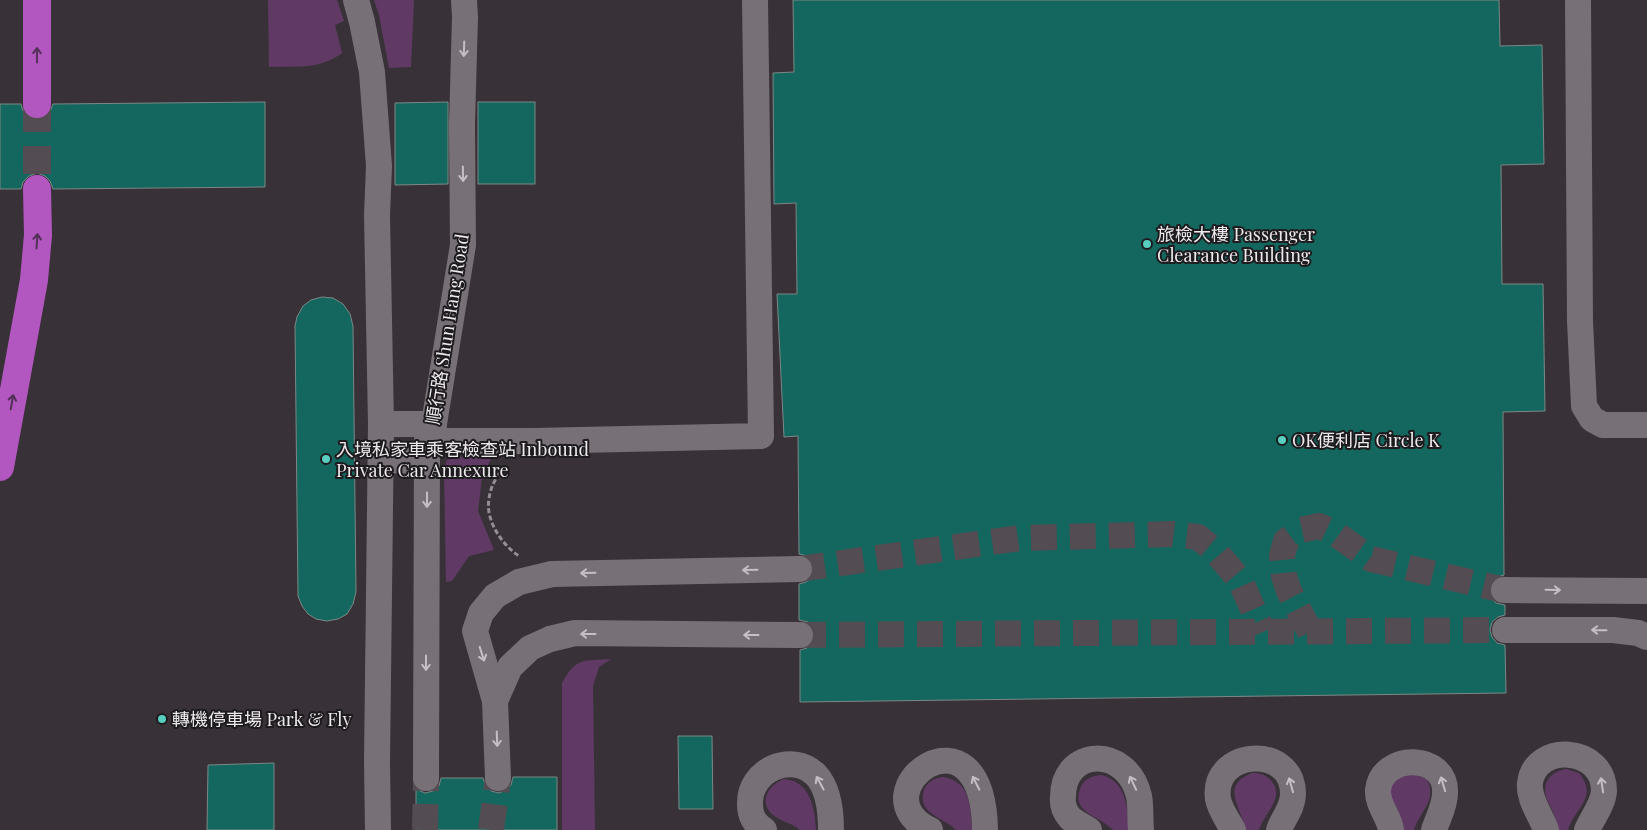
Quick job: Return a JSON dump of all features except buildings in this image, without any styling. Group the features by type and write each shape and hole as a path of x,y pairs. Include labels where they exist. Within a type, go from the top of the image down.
{"highway":[{"path":"37,0 37,104"},
{"path":"0,467 34,280 38,235 38,189"}],"lane":[{"path":"356,0 372,72 378,140 377,215 381,424 377,762 378,830"},
{"name":"順行路 Shun Hang Road","path":"426,778 429,442 464,245 462,125 464,0"},
{"path":"381,460 429,442 761,436 755,0"},
{"path":"1578,0 1580,311 1584,406 1592,419 1604,425 1647,425"},
{"path":"381,424 429,442"},
{"path":"498,778 495,701 475,631 481,612 495,596 519,582 552,574 799,569"},
{"path":"1504,590 1647,591"},
{"path":"1505,630 1613,630 1638,633 1647,637"},
{"path":"495,701 510,667 530,648 550,639 575,634 800,635"},
{"path":"1546,830 1533,800 1530,783 1532,774 1537,767 1551,757 1570,754 1590,762 1598,771 1602,780 1604,792 1602,800 1587,830"},
{"path":"1089,830 1077,823 1065,811 1062,802 1063,784 1073,769 1079,764 1088,760 1104,758 1113,760 1121,765 1134,782 1139,796 1140,830"},
{"path":"1233,830 1218,801 1219,786 1226,772 1233,764 1249,758 1258,758 1268,760 1282,769 1288,776 1291,784 1293,793 1292,803 1279,830"},
{"path":"930,830 915,821 910,814 906,798 907,789 915,775 922,768 941,760 959,764 967,768 973,775 978,783 984,803 985,830"},
{"path":"1391,830 1387,816 1380,804 1378,788 1390,770 1402,763 1411,761 1429,765 1435,770 1444,784 1444,804 1434,830"},
{"path":"764,830 756,824 752,816 750,797 752,789 756,781 767,770 775,766 791,764 810,770 817,776 823,786 828,802 831,830"}],"path":[{"path":"534,441 510,460 498,474 488,499 489,509 499,536 512,551 530,564 552,574"}],"shaded area":[{"path":"268,0 337,0 344,21 335,25 342,53 316,65 269,67"},
{"path":"374,0 414,0 411,67 389,68 379,15"},
{"path":"456,457 491,458 482,478 478,511 494,550 469,556 452,581 446,582 444,470 447,460"},
{"path":"611,659 599,667 593,686 595,830 562,830 562,683 572,669 582,662"},
{"path":"1566,769 1579,773 1585,782 1586,796 1568,830 1556,830 1555,818 1546,796 1545,786 1552,775"},
{"path":"1409,771 1427,779 1430,794 1427,805 1414,830 1401,830 1390,795 1391,785"},
{"path":"1252,773 1266,776 1273,783 1276,795 1272,807 1259,830 1245,830 1234,791 1242,778"},
{"path":"1101,775 1109,778 1121,789 1128,813 1129,830 1113,830 1088,813 1080,804 1078,797 1083,783 1091,777"},
{"path":"943,777 952,779 964,789 969,804 972,830 956,830 932,814 924,805 924,790 927,785 934,779"},
{"path":"784,779 793,781 805,790 812,805 816,830 800,830 782,821 770,812 767,807 766,796 773,786"}],"tunnel":[{"path":"37,104 37,189"},
{"path":"1310,632 1289,591 1284,576 1282,555 1286,541 1301,530 1319,526 1336,534 1371,559 1504,590"},
{"path":"799,569 1020,538 1172,534 1198,537 1216,552 1240,580 1263,632"},
{"path":"800,635 1505,630"},
{"path":"425,830 426,778"},
{"path":"491,830 498,778"}],"place":[{"name":"旅檢大樓 Passenger Clearance Building","path":"1147,244"},
{"name":"OK便利店 Circle K","path":"1282,440"},
{"name":"入境私家車乘客檢查站 Inbound Private Car Annexure","path":"326,459"},
{"name":"轉機停車場 Park & Fly","path":"162,719"}]}
